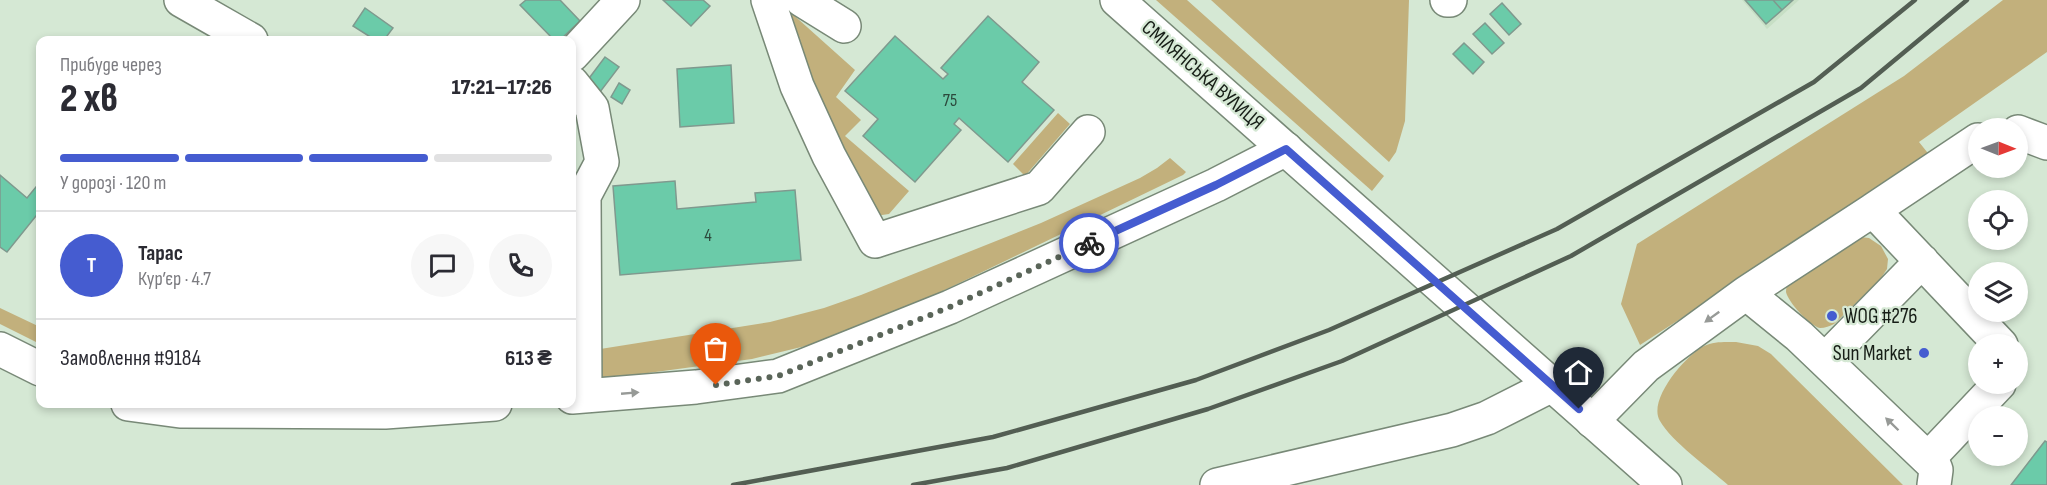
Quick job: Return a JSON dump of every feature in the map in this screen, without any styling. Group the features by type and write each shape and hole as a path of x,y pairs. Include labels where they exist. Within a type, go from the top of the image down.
{"street":[{"path":"181,0 243,36"},
{"path":"576,51 623,0"},
{"path":"768,0 797,86 829,156 875,241 1039,188 1088,132"},
{"path":"802,0 844,26"},
{"name":"СМІЛЯНСЬКА ВУЛИЦЯ","path":"1117,0 1665,485"},
{"path":"576,88 592,108 602,162 584,196 578,397 696,387 778,376 950,307 1216,185 1286,149"},
{"path":"2028,136 2047,143"},
{"path":"1592,421 1646,366 1746,293 1968,147"},
{"path":"1872,210 1991,334"},
{"path":"1825,360 1922,261"},
{"path":"1746,293 1825,360 1931,472 1991,394"},
{"path":"0,349 36,367"},
{"path":"1217,485 1452,430 1487,418 1552,385"},
{"path":"158,408 180,411 385,412 440,408"}],"shaded area":[{"path":"1156,0 1187,0 1384,176 1372,191"},
{"path":"1211,0 1409,0 1405,121 1396,152 1389,162"},
{"path":"1742,0 1799,0 1767,29"},
{"path":"2003,0 2047,0 2047,52 1919,142 1931,157 1640,345 1621,304 1637,244 1904,76"},
{"path":"788,10 855,70 836,97 861,120 845,136 909,191 889,214 875,216 782,14"},
{"path":"1058,113 1070,124 1025,176 1013,164"},
{"path":"1170,158 1186,172 1183,175 891,316 818,343 752,359 596,380 594,350 770,322 824,308 1041,223 1140,178"},
{"path":"1860,237 1869,238 1881,246 1888,259 1887,269 1879,281 1834,324 1820,328 1805,318 1791,302 1786,292 1788,282"},
{"path":"0,308 36,325 36,342 0,324"},
{"path":"1736,342 1758,346 1771,354 1903,485 1728,485 1691,454 1665,429 1660,421 1657,412 1663,390 1679,368 1696,351 1712,343"}],"building":[{"path":"526,0 560,0 580,21 564,36 550,36 520,5"},
{"path":"663,0 703,0 710,6 691,26"},
{"path":"1745,0 1773,0 1782,10 1766,24"},
{"path":"1773,0 1793,0 1782,10"},
{"path":"1502,3 1521,24 1509,35 1490,14"},
{"path":"365,8 393,28 387,36 369,36 353,26"},
{"path":"988,16 1039,62 1022,82 1054,110 1008,162 959,118 954,124 961,130 915,182 863,136 878,119 845,91 895,36 943,79 948,74 941,68"},
{"path":"1485,23 1504,43 1492,54 1473,34"},
{"path":"1464,43 1484,62 1473,74 1453,54"},
{"path":"605,57 619,67 600,92 587,81"},
{"path":"731,65 734,123 680,127 677,69"},
{"path":"619,83 630,90 622,104 611,97"},
{"path":"0,175 27,198 36,187 36,216 7,252 0,247"},
{"path":"675,181 677,209 756,202 755,193 795,190 801,260 620,275 613,186"},
{"path":"2045,441 2047,442 2047,485 2011,485 2028,466"}],"railway":[{"path":"733,485 993,437 1196,380 1329,330 1557,229 1814,82 1915,0"},
{"path":"913,485 1007,468 1208,409 1342,361 1571,256 1861,88 1967,0"}],"way so far":[{"path":"716,385 778,376 950,307 1089,243"}],"place":[{"name":"WOG #276","path":"1832,316"},
{"name":"Sun Market","path":"1924,353"}],"route":[{"path":"1089,243 1216,185 1286,149 1579,409"}]}
